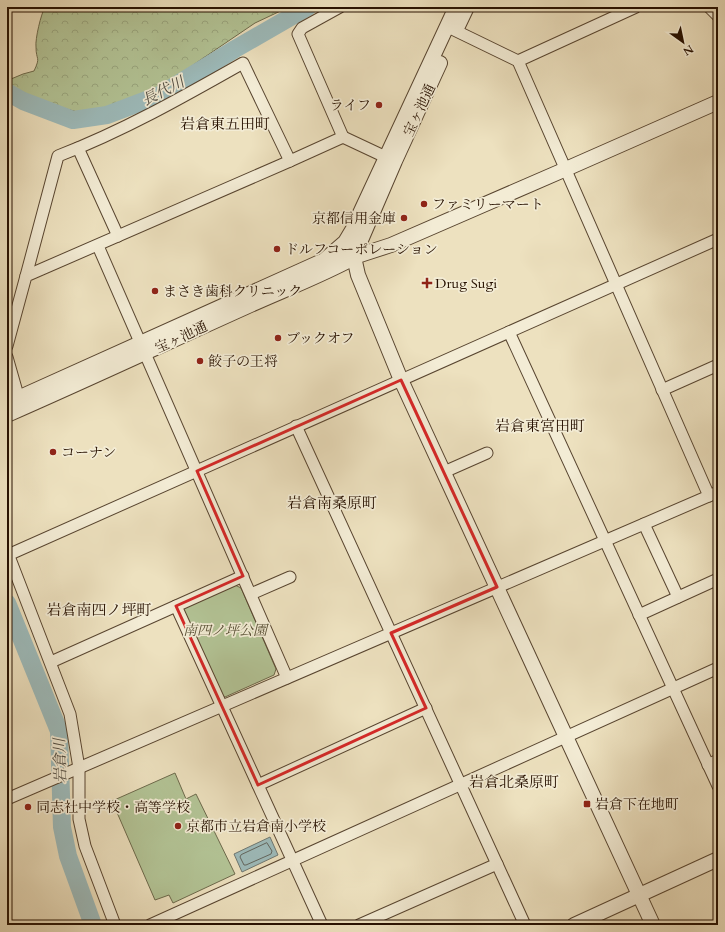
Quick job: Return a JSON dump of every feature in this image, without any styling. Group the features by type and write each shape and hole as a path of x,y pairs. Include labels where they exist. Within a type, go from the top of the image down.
{"street":[{"path":"340,7 302,28 298,34 343,136 391,159"},
{"name":"宝ヶ池通","path":"451,29 456,7"},
{"name":"宝ヶ池通","path":"7,415 16,403 144,348 247,307 325,273 354,257 361,224 451,29 467,7"},
{"path":"518,61 636,7"},
{"path":"709,7 718,16"},
{"path":"7,799 713,494 662,390 518,61 451,29"},
{"path":"7,346 58,156 161,109 243,63 290,161"},
{"path":"653,925 401,380 359,280 354,257 391,245 718,102"},
{"path":"26,276 98,246 343,136"},
{"path":"78,148 118,236"},
{"path":"322,262 345,242 361,224 375,240 391,245"},
{"path":"115,925 85,846 79,819 79,768 70,714 8,553 197,471 718,239"},
{"path":"98,246 144,348 287,678"},
{"name":"宝ヶ池通","path":"144,348 322,262 354,257"},
{"path":"509,332 673,689 713,762 718,786"},
{"path":"7,357 16,403"},
{"path":"662,390 718,365"},
{"path":"296,426 525,925"},
{"path":"444,472 487,453"},
{"path":"644,524 678,597"},
{"path":"51,662 243,576"},
{"path":"251,594 290,577"},
{"path":"639,615 718,579"},
{"path":"176,606 322,925"},
{"path":"150,925 718,668"},
{"path":"258,785 426,708"},
{"path":"574,925 718,859"},
{"path":"360,925 497,864"}],"highlighted area":[{"path":"401,380 497,587 391,633 426,708 258,785 176,606 243,576 197,471"}],"green space":[{"path":"45,7 289,7 255,23 157,91 115,110 85,114 55,106 10,89 11,79 34,71 38,61 36,38"},
{"name":"南四ノ坪公園","path":"235,585 241,588 276,669 274,675 225,697 220,695 183,612 184,607"},
{"path":"175,773 186,799 196,794 235,874 173,903 169,895 155,900 112,801"}],"water":[{"path":"270,837 278,855 242,872 234,854"}],"waterway":[{"name":"長代川","path":"7,92 23,101 73,120 107,115 160,95 235,49 308,7"},
{"name":"岩倉川","path":"7,603 59,731 62,827 68,856 93,925"}],"place":[{"name":"ライフ","path":"379,105"},
{"name":"ファミリーマート","path":"424,204"},
{"name":"京都信用金庫","path":"404,218"},
{"name":"ドルフコーポレーション","path":"277,249"},
{"name":"Drug Sugi","path":"427,283"},
{"name":"まさき歯科クリニック","path":"155,291"},
{"name":"ブックオフ","path":"278,338"},
{"name":"餃子の王将","path":"200,361"},
{"name":"コーナン","path":"53,452"},
{"name":"岩倉下在地町","path":"587,804"},
{"name":"同志社中学校・高等学校","path":"28,807"},
{"name":"京都市立岩倉南小学校","path":"178,826"}],"district":[{"name":"岩倉東五田町","path":"225,124"},
{"name":"岩倉東宮田町","path":"540,426"},
{"name":"岩倉南桑原町","path":"332,503"},
{"name":"岩倉南四ノ坪町","path":"99,610"},
{"name":"岩倉北桑原町","path":"514,782"}]}
